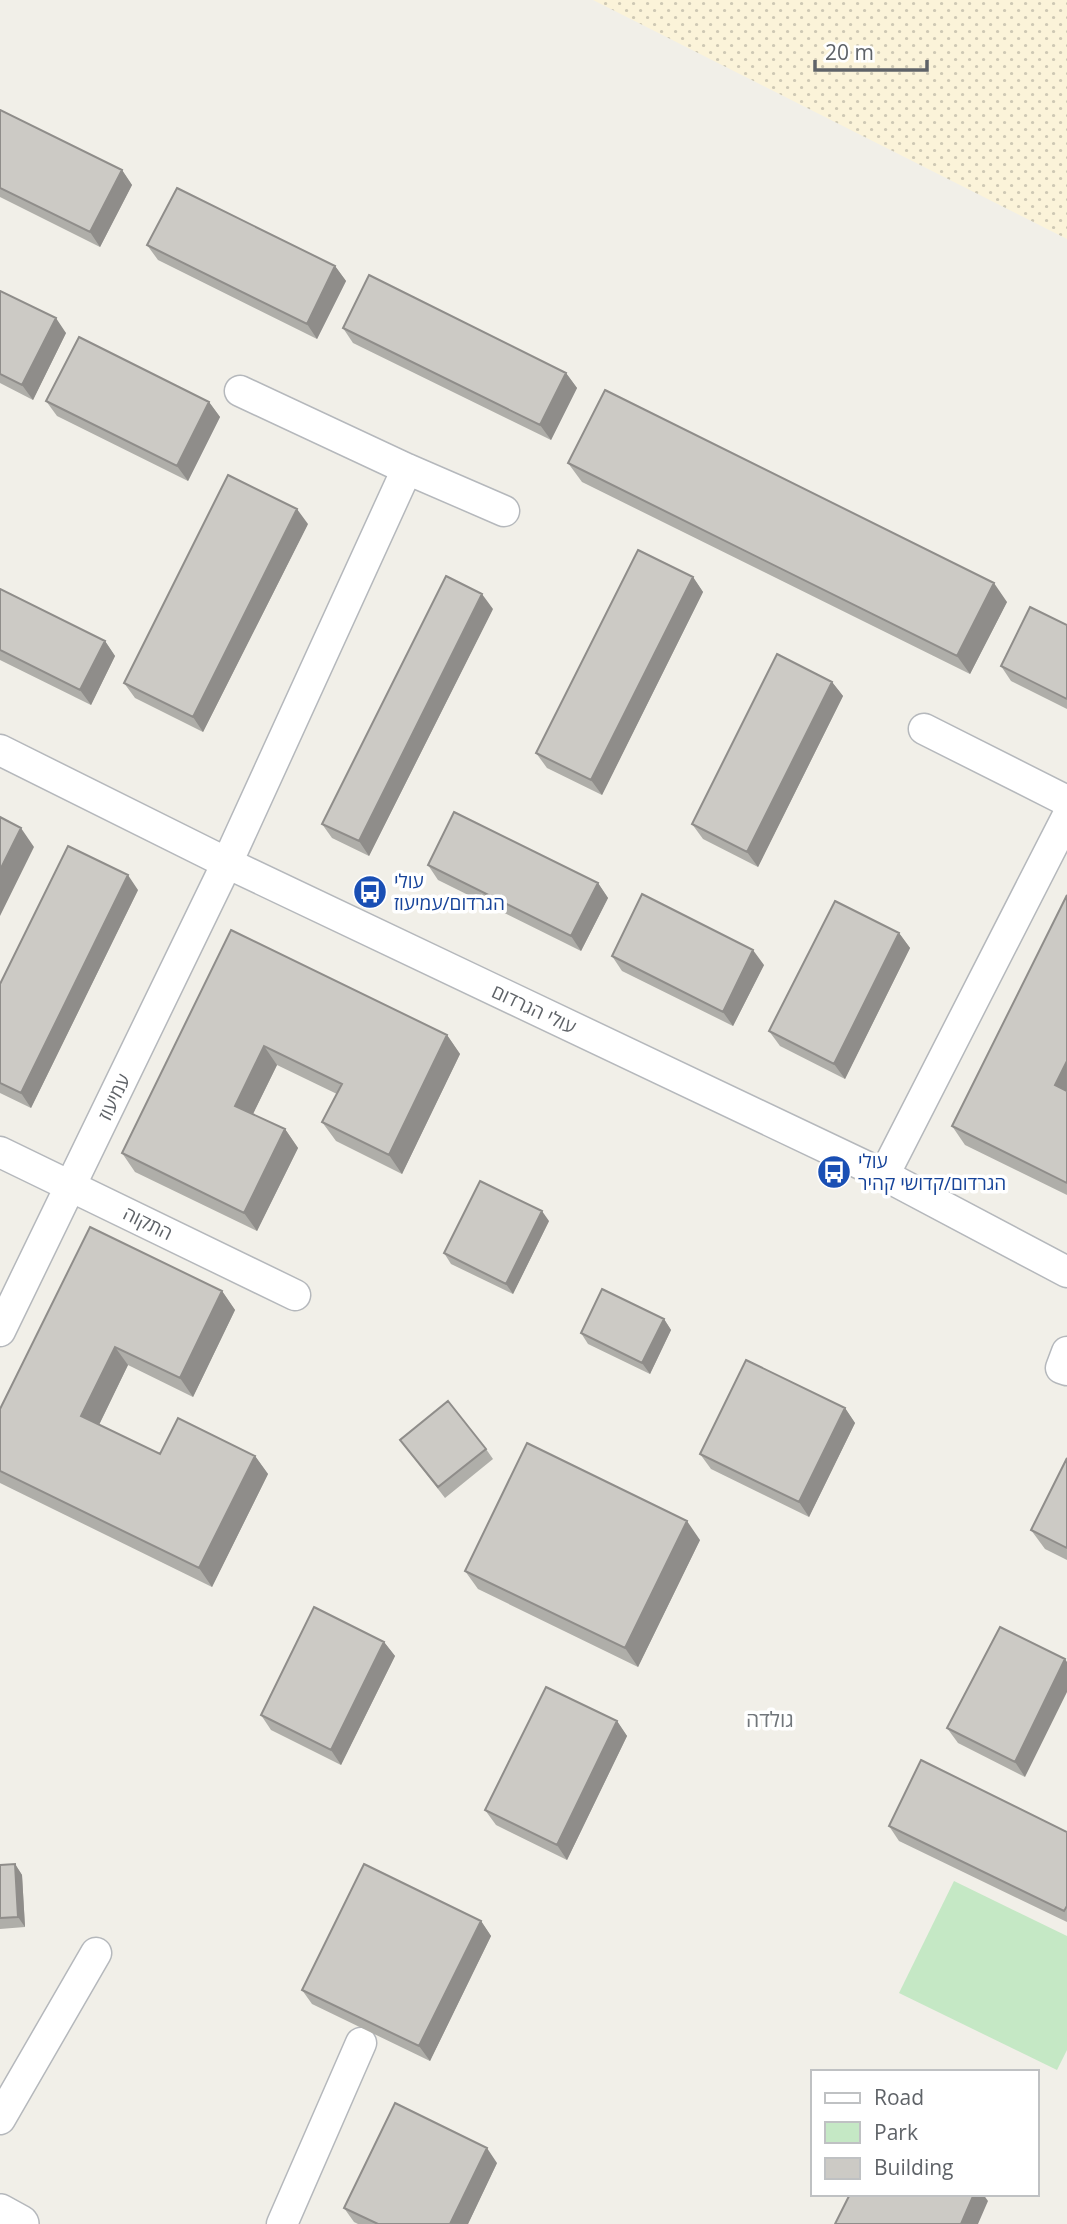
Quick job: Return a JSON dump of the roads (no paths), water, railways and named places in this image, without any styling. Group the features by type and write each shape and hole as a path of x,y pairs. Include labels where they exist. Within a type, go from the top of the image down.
{"street":[{"path":"240,391 407,469 504,510"},
{"name":"עמיעוז","path":"0,1331 227,863 407,469"},
{"path":"925,729 1067,801"},
{"name":"עולי הגרדום","path":"0,750 227,863 884,1175 1067,1272"},
{"path":"884,1175 1067,817"},
{"name":"התקוה","path":"0,1152 295,1295"},
{"path":"1067,1353 1061,1368 1067,1370"},
{"path":"0,2119 96,1953"},
{"path":"282,2224 361,2043"},
{"path":"0,2213 20,2224"}],"place":[{"name":"עולי הגרדום/עמיעוז","path":"370,892"},
{"name":"עולי הגרדום/קדושי קהיר","path":"834,1172"}],"district":[{"name":"גולדה","path":"770,1719"}]}
